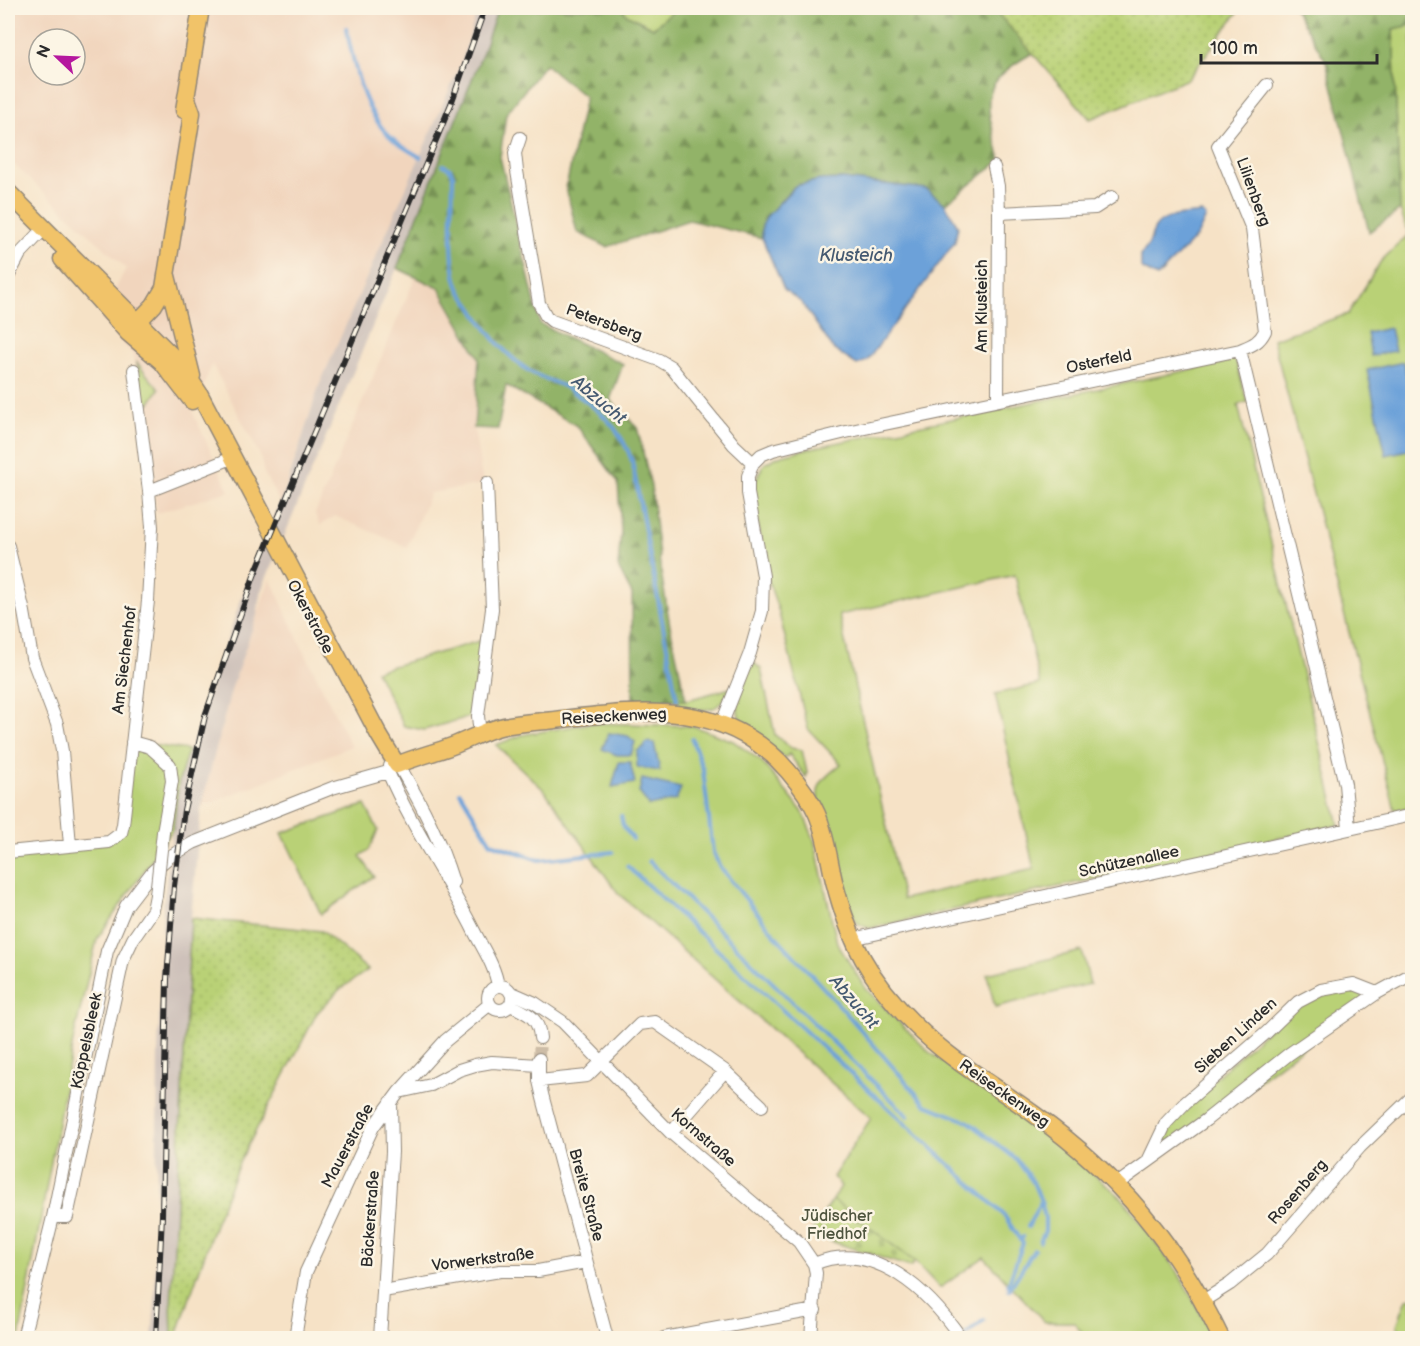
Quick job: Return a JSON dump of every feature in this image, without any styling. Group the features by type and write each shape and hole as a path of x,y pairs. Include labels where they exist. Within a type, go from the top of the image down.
{"main road":[{"path":"130,324 152,301 166,274 192,113 187,99 201,8"},
{"path":"8,192 130,324"},
{"path":"8,199 130,324 179,363 194,386"},
{"path":"166,274 194,386"},
{"name":"Okerstraße","path":"130,324 142,346 162,362 190,399 248,494"},
{"name":"Okerstraße","path":"194,386 374,738 393,768"},
{"name":"Reiseckenweg","path":"393,768 430,760 444,749 480,735 518,729 526,724 650,712 698,717 728,726 765,748 801,786 818,817 842,911 852,939 879,986 918,1029 956,1061 1055,1130 1117,1184 1168,1245 1203,1301 1221,1338"}],"street":[{"name":"Lilienberg","path":"1240,350 1256,344 1264,331 1252,229 1218,146 1267,85"},
{"name":"Petersberg","path":"520,138 515,153 517,171 539,303 546,316 552,321 659,360 671,368 734,445 753,463"},
{"name":"Am Klusteich","path":"994,167 998,186 999,213 998,399"},
{"path":"999,213 1095,208 1112,196"},
{"path":"8,277 20,254 40,233"},
{"name":"Osterfeld","path":"753,463 761,455 772,450 998,399 1240,350"},
{"path":"1240,350 1345,784 1349,828"},
{"name":"Am Siechenhof","path":"70,845 109,842 120,833 148,601 152,527 134,370"},
{"path":"149,491 227,460"},
{"path":"728,726 762,611 763,576 747,493 748,476 753,463"},
{"path":"480,735 478,716 492,592 487,483"},
{"path":"8,546 24,612 32,658 57,724 62,751 70,845 8,852"},
{"name":"Köppelsbleek","path":"53,1216 68,1216 123,960 133,939 153,910 156,895 171,781 170,765 150,747 132,742"},
{"name":"Köppelsbleek","path":"23,1338 53,1216 107,951 126,906 152,872 169,857 193,843 309,798 330,785 358,773 393,768"},
{"name":"Okerstraße","path":"393,768 441,845 459,901 496,974 498,986"},
{"name":"Schützenallee","path":"852,939 1413,815"},
{"name":"Sieben Linden","path":"1117,1184 1206,1120 1288,1053 1377,993 1413,974"},
{"name":"Sieben Linden","path":"1148,1162 1166,1123 1298,1002 1321,990 1353,984 1377,993"},
{"path":"510,999 500,1010 490,1004 490,992 498,986 508,989 510,999 538,1024 540,1038"},
{"name":"Kornstraße","path":"510,999 535,1003 563,1022 671,1133 789,1232 814,1264"},
{"name":"Mauerstraße","path":"295,1338 306,1272 373,1126 395,1097 445,1041 490,1004"},
{"path":"539,1081 587,1076 640,1024 655,1022 725,1071 762,1106"},
{"name":"Breite Straße","path":"395,1097 431,1085 459,1070 476,1065 492,1062 538,1062 539,1081 607,1338"},
{"path":"671,1133 725,1071"},
{"name":"Bäckerstraße","path":"380,1338 395,1097"},
{"name":"Rosenberg","path":"1203,1301 1230,1284 1267,1254 1360,1147 1413,1097"},
{"path":"811,1338 817,1282 814,1264 834,1257 846,1256 890,1269 909,1281 940,1309 959,1335"},
{"name":"Vorwerkstraße","path":"383,1291 501,1271 538,1271 586,1262"},
{"path":"664,1338 814,1310"}],"shaded area":[{"path":"8,8 478,8 461,63 319,386 280,503 264,473 260,455 212,364 193,413 229,491 157,513 133,355 101,319 126,268 8,159"},
{"path":"478,8 498,8 397,268 261,591 257,615 232,687 201,807 191,918 171,1305 172,1338 152,1338 155,1301 158,1054 163,909 179,781 251,570 286,488 319,386 461,63"},
{"path":"415,278 439,288 479,358 474,428 483,484 430,493 407,547 335,516 320,525 315,514"},
{"path":"270,578 351,746 201,807 232,687"}],"green space":[{"path":"498,8 622,8 626,14 653,28 677,8 993,8 1033,53 1001,75 993,86 989,98 991,124 1001,160 945,204 926,189 843,179 820,180 795,186 762,226 762,238 689,220 607,247 577,232 566,188 585,97 545,64 506,114 500,157 540,324 623,364 610,400 637,427 651,486 660,565 686,700 633,701 632,594 618,567 621,531 618,482 577,426 506,385 498,429 474,428 479,358 439,288 397,268"},
{"path":"622,8 677,8 653,28 626,14"},
{"path":"993,8 1241,8 1188,79 1090,119"},
{"path":"1294,8 1412,8 1412,25 1393,29 1400,210 1369,232 1326,61"},
{"path":"1412,25 1412,807 1395,810 1273,339 1348,314 1381,261 1409,234 1400,210 1393,29"},
{"path":"1233,358 1236,361 1247,402 1238,405 1339,825 870,928 863,926 857,922 849,905 834,841 818,797 819,788 824,780 841,764 808,729 778,609 769,583 753,497 754,483 764,464 779,456 802,450 1223,363","holes":["1015,575 1040,684 995,694 1034,869 903,899 839,615"]},
{"path":"137,363 159,389 149,404 142,401"},
{"path":"483,640 472,716 424,730 404,726 376,671"},
{"path":"753,662 761,669 775,735 791,748 802,750 806,777 789,754 785,758 764,743 744,725 740,718 739,701"},
{"path":"731,688 721,703 710,709 680,706 675,700 687,700"},
{"path":"592,723 693,726 733,741 761,761 802,811 814,839 837,943 865,988 929,1052 1038,1127 1122,1198 1177,1271 1214,1338 1086,1338 1074,1322 1045,1322 984,1257 940,1288 915,1262 833,1200 841,1186 833,1177 871,1118 618,893 544,790 496,745 522,735"},
{"path":"132,742 188,750 179,781 173,829 97,939 74,1036 19,1338 8,1338 8,852 109,842 120,833"},
{"path":"365,805 378,830 369,850 360,856 374,876 321,914 282,833"},
{"path":"191,918 322,931 368,970 339,990 317,1013 239,1163 214,1227 176,1338 172,1338 171,1305"},
{"path":"1082,951 1090,984 995,1007 987,974"},
{"path":"1354,984 1377,993 1148,1162 1166,1123 1298,1002"},
{"name":"Jüdischer Friedhof","path":"833,1200 915,1262 910,1267 809,1234"},
{"path":"1412,1297 1412,1338 1404,1338 1397,1325 1407,1299"}],"water":[{"name":"Klusteich","path":"843,179 926,189 945,204 958,226 955,242 867,361 857,365 834,350 802,303 784,289 762,238 762,226 767,216 795,186 820,180"},
{"path":"1202,213 1206,217 1197,236 1157,277 1141,268 1141,254 1148,246 1159,223 1176,216"},
{"path":"1390,328 1395,351 1371,356 1367,333"},
{"path":"1404,362 1412,400 1412,449 1386,455 1367,370"},
{"path":"609,733 628,736 635,742 631,755 617,755 602,749"},
{"path":"646,742 654,743 660,771 637,767 637,751 644,747"},
{"path":"619,762 630,762 635,783 612,787"},
{"path":"642,779 681,788 676,800 649,806 639,792"}],"waterway":[{"name":"Abzucht","path":"346,28 362,90 376,119 396,142 420,157"},
{"name":"Abzucht","path":"443,165 450,169 453,175 453,264 462,293 504,350 529,371 565,387 590,404 608,420 627,449 632,461 677,700"},
{"name":"Abzucht","path":"692,739 703,770 713,852 720,867 775,935 926,1105 969,1122 1017,1160 1033,1182 1041,1201 1045,1231 1040,1242"},
{"path":"460,792 491,843 539,860 613,852"},
{"path":"621,816 623,826 633,839"},
{"path":"649,861 908,1116"},
{"path":"627,866 1004,1215 1020,1240"},
{"path":"1028,1227 1041,1201"},
{"path":"1008,1285 1023,1243 1020,1240 1023,1237"},
{"name":"Abzucht","path":"1009,1290 1034,1250"},
{"name":"Abzucht","path":"964,1336 984,1320"}],"tunnel":[{"path":"539,1059 540,1038"}],"railway":[{"path":"156,1338 162,1216 167,979 174,886 184,810 205,716 254,576 451,104 485,8"}]}
